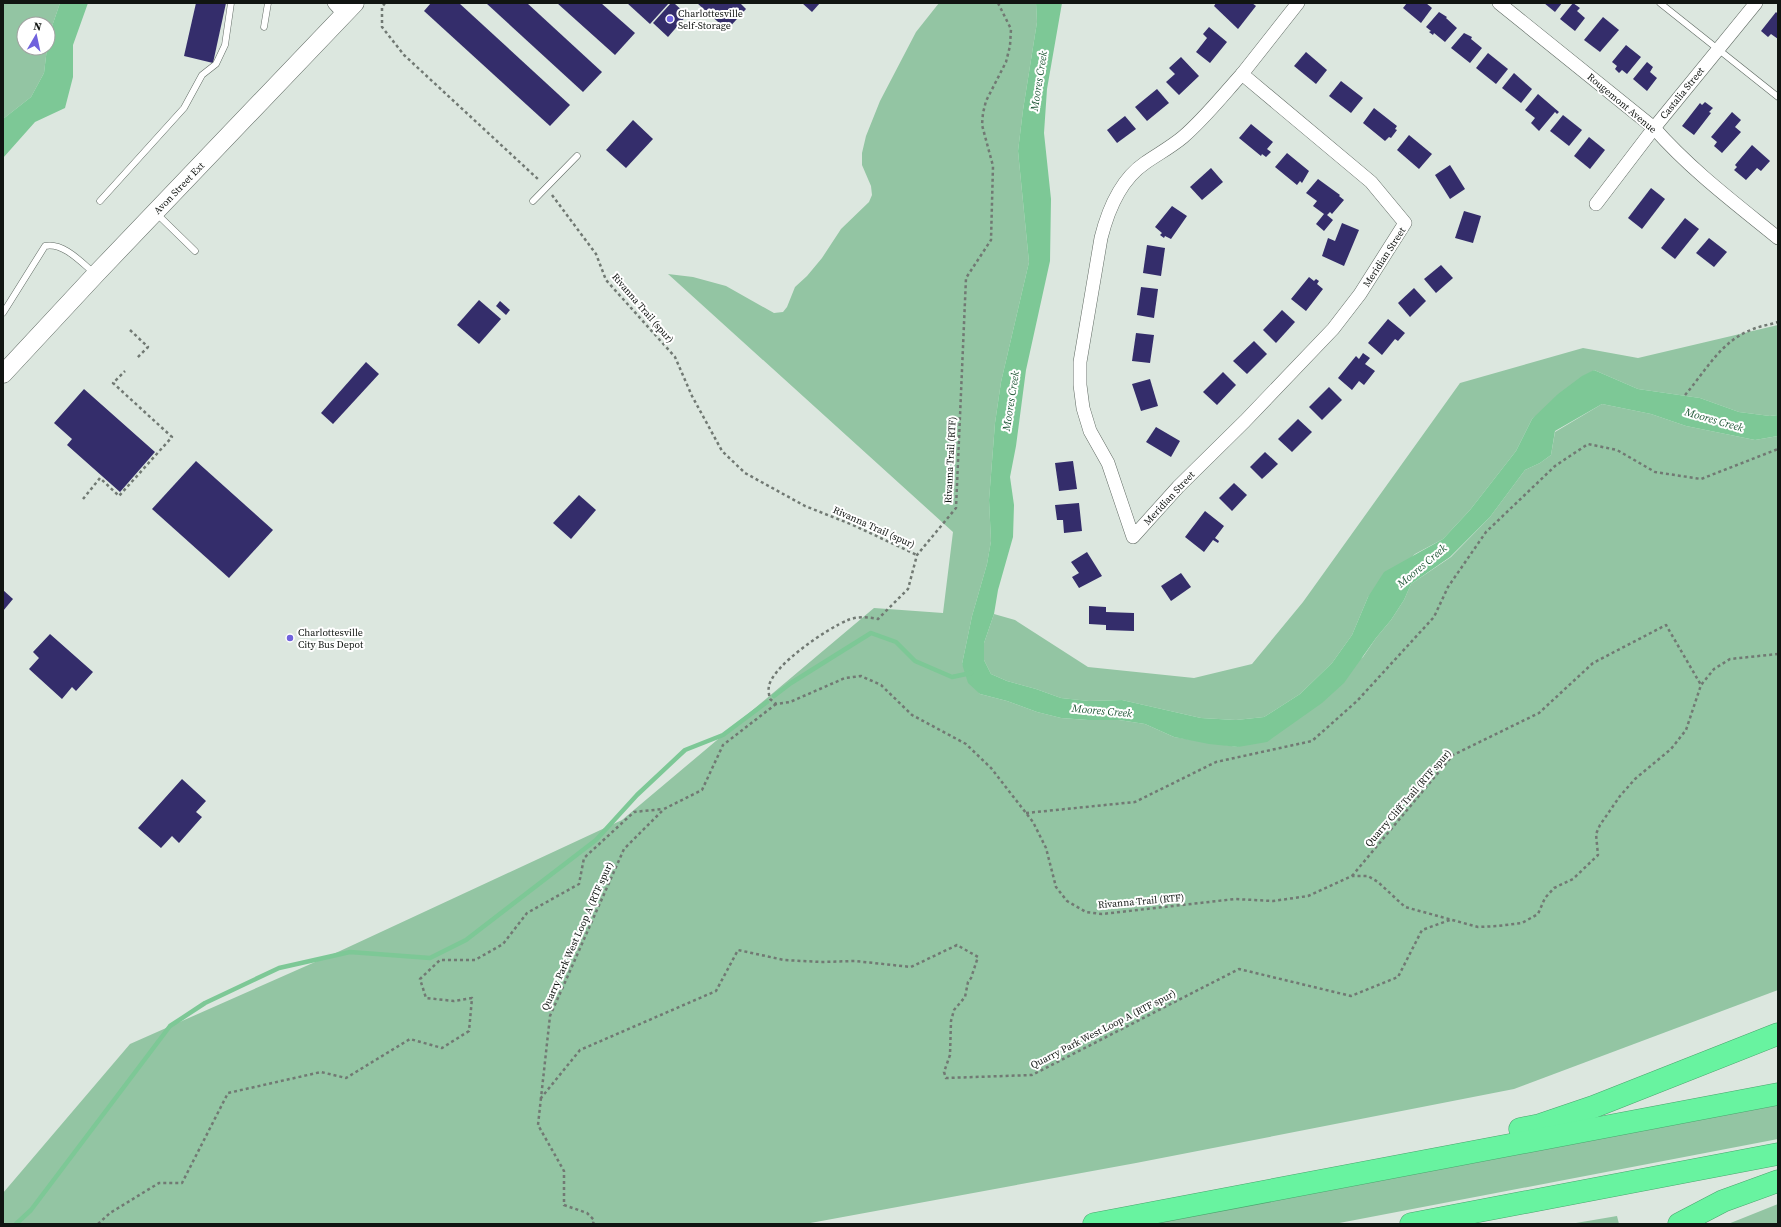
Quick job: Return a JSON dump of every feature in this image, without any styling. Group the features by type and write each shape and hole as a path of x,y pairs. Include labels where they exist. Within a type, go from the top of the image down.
{"highway":[{"path":"1341,1177 1460,1143 1540,1125 1592,1107 1778,1034"},
{"path":"1094,1224 1778,1094"},
{"path":"1411,1224 1778,1154"},
{"path":"1679,1224 1723,1201 1778,1181"}],"main road":[{"name":"Avon Street Ext","path":"3,374 96,274 156,213 344,7"}],"street":[{"name":"Meridian Street","path":"1242,74 1371,182 1405,223 1360,294 1333,329 1245,421 1178,487 1133,537 1108,463 1090,431 1083,408 1080,385 1080,362 1100,238 1106,218 1126,182 1144,164 1183,137 1209,112 1242,74 1298,3"},
{"name":"Rougemont Avenue","path":"1499,3 1654,128 1671,147 1701,175 1778,238"},
{"name":"Castalia Street","path":"1596,204 1654,128 1756,3"}],"lane":[{"path":"100,202 184,108 202,76 216,64 225,45 231,3"},
{"path":"264,27 268,3"},
{"path":"1660,3 1778,97"},
{"path":"533,201 577,156"},
{"path":"156,213 196,251"},
{"path":"3,313 44,246 56,246 72,254 96,274"}],"path":[{"name":"Rivanna Trail (spur)","path":"385,3 382,7 382,27 404,55 534,175 546,188 596,254 606,280 675,357 692,396 722,451 745,473 805,506 853,525 916,555"},
{"name":"Rivanna Trail (RTF)","path":"998,3 1011,30 1010,46 1003,67 986,101 982,113 982,125 993,166 991,240 966,278 956,508 916,555 908,589 878,619 865,617 848,620 809,643 776,672 768,686 770,699 776,704 790,702 845,678 861,676 881,685 912,715 966,744 991,768 1033,822 1046,848 1056,887 1067,902 1086,912 1102,914 1235,900 1274,901 1308,896 1352,876"},
{"path":"1685,395 1722,348 1735,338 1751,330 1778,322"},
{"path":"130,330 148,347 136,359"},
{"path":"83,499 100,478 119,496 172,437 112,383 125,371"},
{"path":"1026,813 1136,802 1216,762 1312,741 1357,701 1434,617 1448,587 1486,532 1555,466 1588,444 1616,450 1655,472 1701,479 1778,449"},
{"name":"Quarry Cliff Trail (RTF spur)","path":"1352,876 1453,755 1539,713 1593,663 1666,625 1701,685"},
{"path":"1352,876 1368,876 1378,882 1405,907 1452,920 1478,927 1522,923 1538,914 1545,898 1554,888 1573,879 1598,855 1596,834 1600,825 1620,796 1635,779 1671,749 1686,730 1701,685 1714,669 1730,659 1778,654"},
{"name":"Quarry Park West Loop A (RTF spur)","path":"541,1098 550,1016 624,849 664,809 702,790 723,745 776,704"},
{"path":"98,1224 110,1213 159,1183 182,1183 228,1093 321,1072 346,1078 410,1039 442,1048 469,1031 472,998 454,1001 426,998 420,979 440,960 475,960 503,944 527,913 579,884 584,858 634,812 664,809"},
{"name":"Quarry Park West Loop A (RTF spur)","path":"541,1098 580,1050 716,991 738,950 784,960 821,962 855,961 911,968 957,945 978,958 971,978 968,982 965,998 954,1010 951,1021 950,1055 944,1072 946,1078 1032,1075 1239,969 1351,996 1398,977 1422,930 1452,920"},
{"path":"541,1098 538,1125 564,1171 564,1205 587,1213 594,1220 593,1224"}],"shaded area":[{"path":"3,3 60,3 56,16 16,16 16,56 46,56 44,73 31,97 3,119"},
{"path":"939,3 1036,3 1037,22 1018,151 1029,262 1001,382 995,423 989,500 991,541 987,564 972,616 962,664 980,694 1061,718 1119,720 1145,724 1174,737 1238,747 1363,657 1391,620 1404,600 1411,584 1451,557 1490,517 1525,470 1540,463 1551,455 1555,432 1602,404 1651,414 1686,426 1755,440 1778,436 1778,990 1514,1089 1136,1163 805,1224 3,1224 3,1193 130,1044 340,951 622,820 874,608 943,613 953,532 668,274 693,277 726,286 774,313 783,312 787,307 795,287 807,276 822,258 841,229 869,202 872,195 871,186 862,165 862,153 866,136 880,101 916,32"},
{"path":"1778,325 1778,415 1770,416 1739,412 1700,398 1638,389 1594,370 1532,419 1516,451 1470,510 1443,539 1415,554 1368,597 1352,635 1332,663 1300,694 1264,717 1236,720 1201,718 1122,700 1089,701 1061,698 1007,681 991,674 984,660 984,643 994,614 1015,620 1088,667 1194,678 1252,664 1303,602 1460,383 1583,348 1638,358"},
{"path":"1778,1101 1778,1139 1334,1224 1124,1224"},
{"path":"1778,1204 1778,1224 1728,1224"},
{"path":"1617,1216 1619,1224 1570,1224"}],"water":[{"path":"60,3 88,3 73,45 73,77 65,108 35,122 3,158 3,119 31,97 44,73 46,56 56,56 56,16"},
{"name":"Moores Creek","path":"1036,3 1062,3 1047,89 1044,133 1051,199 1050,261 1026,370 1016,446 1010,477 1014,505 1013,537 998,590 994,614 984,643 984,660 991,674 1007,681 1061,698 1089,701 1122,700 1201,718 1236,720 1264,717 1300,694 1332,663 1352,635 1368,597 1384,572 1443,539 1470,510 1516,451 1532,419 1558,394 1582,376 1594,370 1638,389 1700,398 1739,412 1770,416 1778,415 1778,436 1755,440 1686,426 1651,414 1602,404 1555,431 1551,455 1540,463 1525,470 1490,517 1450,557 1411,584 1404,600 1391,620 1376,638 1344,683 1322,703 1267,742 1238,747 1209,744 1174,737 1145,724 1119,720 1061,718 980,694 968,683 962,664 972,616 987,564 991,541 989,500 995,423 1001,382 1029,262 1018,151 1037,22"}],"building":[{"path":"196,3 226,3 213,63 184,56"},
{"path":"431,3 459,3 570,105 550,126 424,11"},
{"path":"486,3 527,3 602,72 583,92"},
{"path":"557,3 601,3 635,33 615,55"},
{"path":"627,3 669,3 650,24"},
{"name":"Charlottesville Self-Storage","path":"671,3 674,3 687,15 668,37 653,23"},
{"path":"697,3 740,3 746,9 727,30"},
{"path":"802,3 820,3 812,12"},
{"path":"1216,3 1252,3 1256,6 1238,29 1214,6"},
{"path":"1407,3 1426,3 1432,8 1421,23 1403,8"},
{"path":"1544,3 1562,3 1555,12"},
{"path":"1573,3 1580,8 1577,11 1585,18 1575,31 1560,19"},
{"path":"1439,12 1447,17 1446,18 1457,28 1445,42 1434,33 1433,35 1429,32 1431,31 1426,27"},
{"path":"1776,12 1778,14 1778,39 1771,34 1768,37 1761,31"},
{"path":"1603,17 1619,30 1600,52 1584,40"},
{"path":"1209,27 1227,42 1210,63 1196,52 1207,38 1203,34"},
{"path":"1464,33 1472,37 1471,39 1482,48 1470,63 1451,48"},
{"path":"1626,45 1641,57 1627,74 1622,70 1619,73 1615,69 1617,66 1612,62"},
{"path":"1306,52 1327,70 1316,84 1294,66"},
{"path":"1488,53 1508,69 1496,84 1476,68"},
{"path":"1181,57 1199,76 1179,95 1166,82 1175,74 1169,68"},
{"path":"1647,62 1653,67 1650,72 1657,78 1647,91 1633,79"},
{"path":"1514,73 1532,89 1521,103 1502,88"},
{"path":"1341,81 1363,98 1351,113 1329,96"},
{"path":"1157,89 1169,103 1147,121 1135,107"},
{"path":"1538,94 1559,112 1557,114 1555,112 1539,131 1531,123 1535,118 1525,110"},
{"path":"1705,102 1713,108 1709,112 1711,113 1694,135 1682,126 1700,103 1702,105"},
{"path":"1374,108 1397,126 1395,129 1397,130 1391,138 1389,137 1385,141 1363,123"},
{"path":"1732,112 1741,120 1735,127 1741,132 1722,153 1714,146 1717,142 1711,137"},
{"path":"1563,115 1582,130 1569,146 1550,131"},
{"path":"1125,116 1136,129 1117,143 1107,130"},
{"path":"633,120 653,139 626,168 606,150"},
{"path":"1251,124 1273,142 1267,149 1271,152 1266,157 1262,154 1261,156 1239,138"},
{"path":"1409,135 1432,154 1419,169 1397,150"},
{"path":"1589,137 1605,150 1590,169 1574,156"},
{"path":"1752,145 1770,161 1761,171 1757,168 1746,180 1734,170 1737,167 1735,165"},
{"path":"1287,153 1309,171 1302,183 1300,181 1297,185 1275,167"},
{"path":"1450,165 1465,189 1450,199 1435,175"},
{"path":"1211,168 1223,182 1202,200 1190,187"},
{"path":"1318,179 1340,195 1339,196 1344,200 1332,214 1330,212 1327,215 1333,220 1324,231 1316,224 1324,214 1313,206 1317,201 1306,193"},
{"path":"1651,188 1665,199 1642,229 1628,218"},
{"path":"1172,206 1187,216 1171,239 1165,236 1164,238 1160,235 1162,233 1155,227"},
{"path":"1464,211 1481,216 1473,243 1455,238"},
{"path":"1685,218 1699,229 1675,259 1661,248"},
{"path":"1342,223 1359,230 1344,266 1322,256 1328,238 1335,241"},
{"path":"1709,238 1727,252 1714,267 1696,253"},
{"path":"1147,245 1165,248 1161,276 1143,273"},
{"path":"1441,265 1453,278 1436,293 1424,279"},
{"path":"1309,277 1314,281 1316,279 1319,281 1317,284 1323,289 1306,311 1291,299"},
{"path":"1141,287 1158,289 1154,318 1137,315"},
{"path":"1414,288 1426,301 1410,317 1398,303"},
{"path":"479,300 501,319 479,344 457,325"},
{"path":"500,301 510,310 506,315 496,306"},
{"path":"1282,310 1295,322 1276,343 1263,330"},
{"path":"1388,319 1405,333 1398,341 1395,339 1382,355 1368,343"},
{"path":"1136,333 1154,335 1150,363 1132,361"},
{"path":"1254,341 1267,354 1247,374 1233,361"},
{"path":"1363,353 1370,358 1365,364 1375,371 1364,385 1359,381 1352,390 1338,378 1356,356 1359,359"},
{"path":"366,362 379,374 333,424 321,413"},
{"path":"1223,372 1236,385 1217,405 1203,392"},
{"path":"1150,379 1158,406 1141,411 1132,384"},
{"path":"1329,387 1342,400 1322,420 1309,407"},
{"path":"84,389 155,452 120,492 67,445 72,439 54,423"},
{"path":"1298,419 1312,432 1292,452 1278,439"},
{"path":"1156,427 1180,441 1171,457 1146,442"},
{"path":"1265,452 1278,464 1262,479 1250,467"},
{"path":"196,461 273,530 229,578 152,509"},
{"path":"1073,461 1077,489 1059,491 1055,463"},
{"path":"1234,483 1247,495 1232,511 1219,498"},
{"path":"579,495 596,510 571,539 553,523"},
{"path":"1079,503 1082,531 1064,533 1063,520 1057,520 1055,505"},
{"path":"1205,511 1224,526 1215,538 1219,541 1218,543 1213,540 1204,552 1185,537"},
{"path":"1087,552 1102,576 1079,588 1072,577 1079,573 1071,562"},
{"path":"1181,573 1191,587 1171,601 1161,586"},
{"path":"3,590 13,599 3,611"},
{"path":"1089,606 1106,607 1106,612 1134,613 1134,631 1106,630 1106,625 1089,624"},
{"path":"50,634 93,672 76,691 72,687 62,699 29,669 39,658 33,652"},
{"path":"182,779 206,801 196,812 202,817 179,843 172,836 161,848 138,828"}],"waterway":[{"path":"774,696 791,683 871,633 896,642 915,661 952,677 971,673"},
{"path":"16,1224 31,1210 170,1026 205,1003 279,968 350,952 430,958 466,940 596,840 637,795 685,750 723,735 767,702"}],"place":[{"name":"Charlottesville Self-Storage","path":"670,19"},
{"name":"Charlottesville City Bus Depot","path":"290,638"}]}
